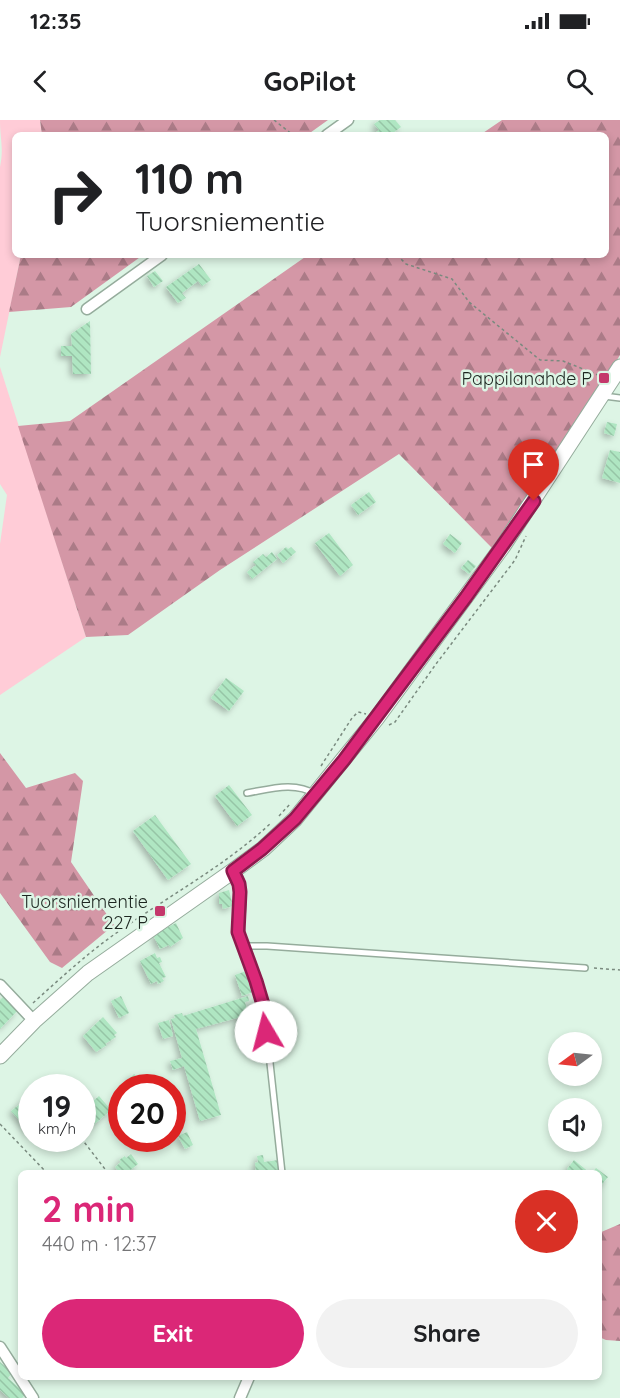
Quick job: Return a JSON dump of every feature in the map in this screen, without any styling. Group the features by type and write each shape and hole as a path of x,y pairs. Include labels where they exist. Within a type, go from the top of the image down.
{"main road":[{"path":"0,1056 29,1016 233,871 295,819 376,719 503,546 620,367"}],"street":[{"path":"331,132 348,120"},
{"path":"87,309 158,258"},
{"path":"233,871 239,884 238,932 244,946"},
{"path":"0,985 29,1016"},
{"path":"0,1347 18,1375"},
{"path":"21,1380 33,1398"},
{"path":"240,1398 248,1380"}],"lane":[{"path":"603,396 620,398"},
{"path":"247,793 291,786 305,787 316,794"},
{"path":"282,1170 264,1008 244,946 585,968"}],"path":[{"path":"274,120 289,132"},
{"path":"399,258 406,264 452,279 470,302 540,360 563,361 604,378 603,396"},
{"path":"320,767 358,712 384,724 390,725 395,722 515,560 528,531"},
{"path":"29,1016 76,964 107,939 226,859 263,830 290,804"},
{"path":"585,968 620,970"},
{"path":"0,1124 45,1170"},
{"path":"92,1152 106,1170"}],"shaded area":[{"path":"0,120 40,120 42,132 12,132 12,258 20,258 0,357 0,167 2,149"},
{"path":"0,367 86,637 0,695 0,544 7,495 0,484"}],"green space":[{"path":"40,120 328,120 311,132 42,132"},
{"path":"502,120 620,120 620,355 564,447 493,549 399,454 220,570 128,635 86,637 18,426 70,421 304,258 609,258 609,132 484,132"},
{"path":"20,258 139,258 71,307 9,312"},
{"path":"0,753 26,788 75,773 83,781 71,862 114,925 62,968 50,962 0,893"},
{"path":"620,1224 620,1341 602,1338 602,1232"}],"building":[{"path":"380,120 395,120 401,127 394,132 377,132 379,130 374,124"},
{"path":"199,264 211,280 202,286 198,281 182,293 186,298 178,303 166,287"},
{"path":"155,271 163,281 154,287 147,276"},
{"path":"90,321 91,374 73,374 72,356 61,356 61,346 72,346 71,334"},
{"path":"607,422 617,424 614,436 604,433"},
{"path":"610,450 620,452 620,483 602,478"},
{"path":"369,492 376,502 358,515 351,505"},
{"path":"329,533 353,565 340,576 315,543"},
{"path":"450,534 462,543 455,553 443,544"},
{"path":"286,547 288,549 291,547 296,552 283,563 277,555"},
{"path":"272,552 277,559 252,579 247,572 256,565 253,562 263,554 266,557"},
{"path":"468,560 476,566 469,574 461,568"},
{"path":"226,678 244,691 229,711 211,698"},
{"path":"229,785 252,815 237,826 215,796"},
{"path":"155,815 191,864 168,880 133,831"},
{"path":"229,890 233,906 223,909 222,904 219,904 219,893"},
{"path":"176,923 183,938 170,947 169,945 160,949 153,935"},
{"path":"155,953 157,958 160,957 162,962 159,963 166,977 162,978 164,981 158,984 157,981 151,984 140,961"},
{"path":"246,971 253,992 242,996 235,975"},
{"path":"4,996 18,1010 0,1029 0,1000"},
{"path":"121,996 129,1013 119,1018 111,1001"},
{"path":"248,996 249,1001 245,1002 248,1015 196,1029 221,1115 200,1121 184,1066 173,1070 170,1061 182,1058 171,1019 175,1018 174,1015 182,1013 183,1016"},
{"path":"103,1017 117,1033 114,1035 116,1037 96,1052 83,1036"},
{"path":"169,1020 173,1036 163,1039 158,1023"},
{"path":"99,1096 108,1106 108,1113 96,1123 96,1099"},
{"path":"18,1106 18,1119 11,1111"},
{"path":"186,1132 193,1145 186,1148"},
{"path":"131,1154 138,1164 131,1170 118,1170 115,1167 121,1162 119,1160 125,1156 126,1158"},
{"path":"263,1155 264,1162 278,1160 280,1170 256,1170 257,1156"},
{"path":"574,1160 586,1170 568,1170"},
{"path":"602,1172 608,1177 602,1184"},
{"path":"0,1362 12,1373 8,1378 26,1394 22,1398 9,1398 0,1390"}],"place":[{"name":"Pappilanahde P","path":"604,378"},
{"name":"Tuorsniementie 227 P","path":"160,911"}],"route":[{"path":"266,1032 264,1008 238,932 240,892 233,871 295,819 344,760 466,597 534,501"}]}
